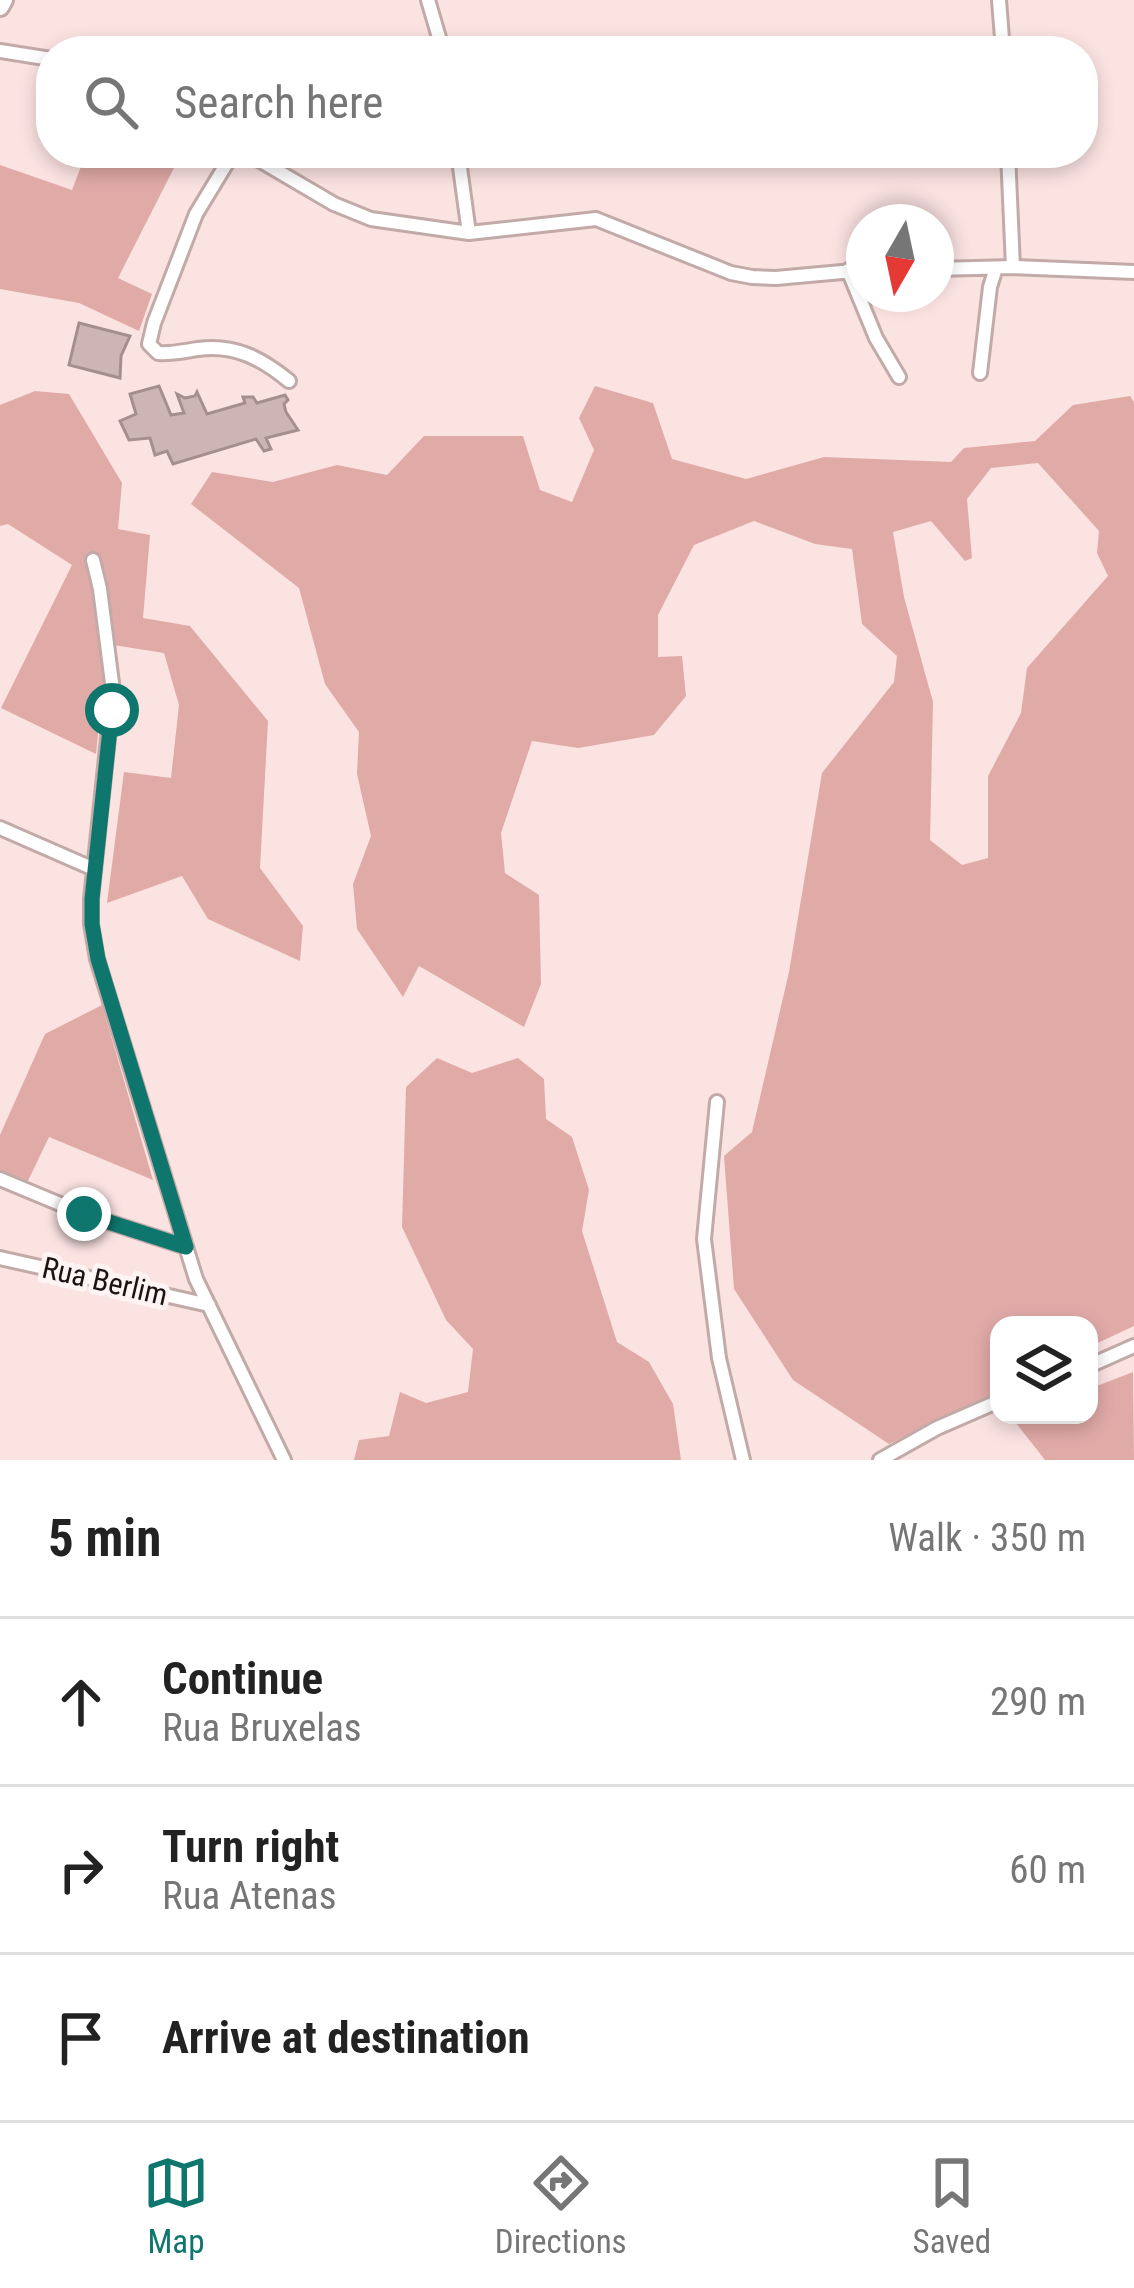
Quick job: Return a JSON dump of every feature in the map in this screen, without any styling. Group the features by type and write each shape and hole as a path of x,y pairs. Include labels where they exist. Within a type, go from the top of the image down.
{"street":[{"path":"428,0 439,36"},
{"path":"999,0 1002,36"},
{"path":"0,51 36,57"},
{"path":"224,168 196,214 149,344 171,354 231,348 265,361 289,381"},
{"path":"273,168 370,219 469,233 596,219 731,273 752,277 846,270"},
{"path":"460,168 469,233"},
{"path":"1009,168 1013,267"},
{"path":"980,373 996,268"},
{"path":"954,269 1134,272"},
{"path":"865,312 898,377"},
{"path":"92,560 112,691 94,869 92,924 98,959 196,1280 284,1460"},
{"path":"0,828 94,869"},
{"path":"717,1102 704,1239 719,1358 743,1460"},
{"path":"0,1179 84,1214 186,1247"},
{"name":"Rua Berlim","path":"0,1258 209,1305"},
{"path":"1098,1362 1134,1346"},
{"path":"880,1460 990,1405"}],"shaded area":[{"path":"0,165 72,190 80,168 174,168 118,278 152,294 139,331 79,303 0,289"},
{"path":"595,386 653,403 672,459 746,479 824,457 951,462 964,448 1035,441 1073,405 1130,396 1134,402 1134,1326 1098,1343 1098,1316 990,1316 990,1395 889,1444 793,1380 734,1289 724,1156 752,1132 789,972 822,773 894,682 897,656 862,624 852,549 815,544 754,521 694,545 658,615 658,657 682,656 686,696 654,735 578,748 532,741 501,833 505,873 539,895 541,984 524,1027 419,966 403,997 357,929 353,884 371,836 357,774 359,732 325,684 299,588 191,504 212,472 273,482 337,465 387,475 424,436 523,436 540,490 572,502 594,450 579,418","holes":["1038,463 1099,531 1097,553 1108,576 1027,668 1021,713 988,776 988,858 962,865 930,840 933,702 904,597 893,532 931,521 965,561 972,558 967,499 991,468"]},
{"path":"35,391 69,394 122,483 118,529 150,535 143,618 190,626 268,721 260,868 303,926 300,961 208,919 182,876 107,903 124,772 171,778 179,705 164,653 107,644 96,754 1,708 72,565 8,524 0,526 0,405"},
{"path":"102,1005 153,1180 49,1137 26,1185 0,1173 0,1135 45,1034"},
{"path":"437,1058 472,1073 518,1058 544,1079 546,1119 572,1137 589,1190 582,1231 617,1342 649,1362 673,1404 681,1460 354,1460 359,1440 389,1436 400,1392 426,1403 468,1392 473,1349 446,1320 402,1227 406,1087"},
{"path":"1133,1372 1134,1460 1045,1460 1017,1424 1098,1424 1098,1386"}],"building":[{"path":"79,323 130,336 121,356 120,378 69,365"},
{"path":"159,386 171,415 184,413 177,394 185,398 197,392 207,414 245,403 243,397 253,397 257,403 285,395 286,412 298,430 266,438 271,449 264,451 256,439 173,464 167,451 155,455 150,438 129,440 120,421 136,414 130,394"}],"route":[{"path":"84,1214 186,1247 98,959 92,924 112,710"}]}
